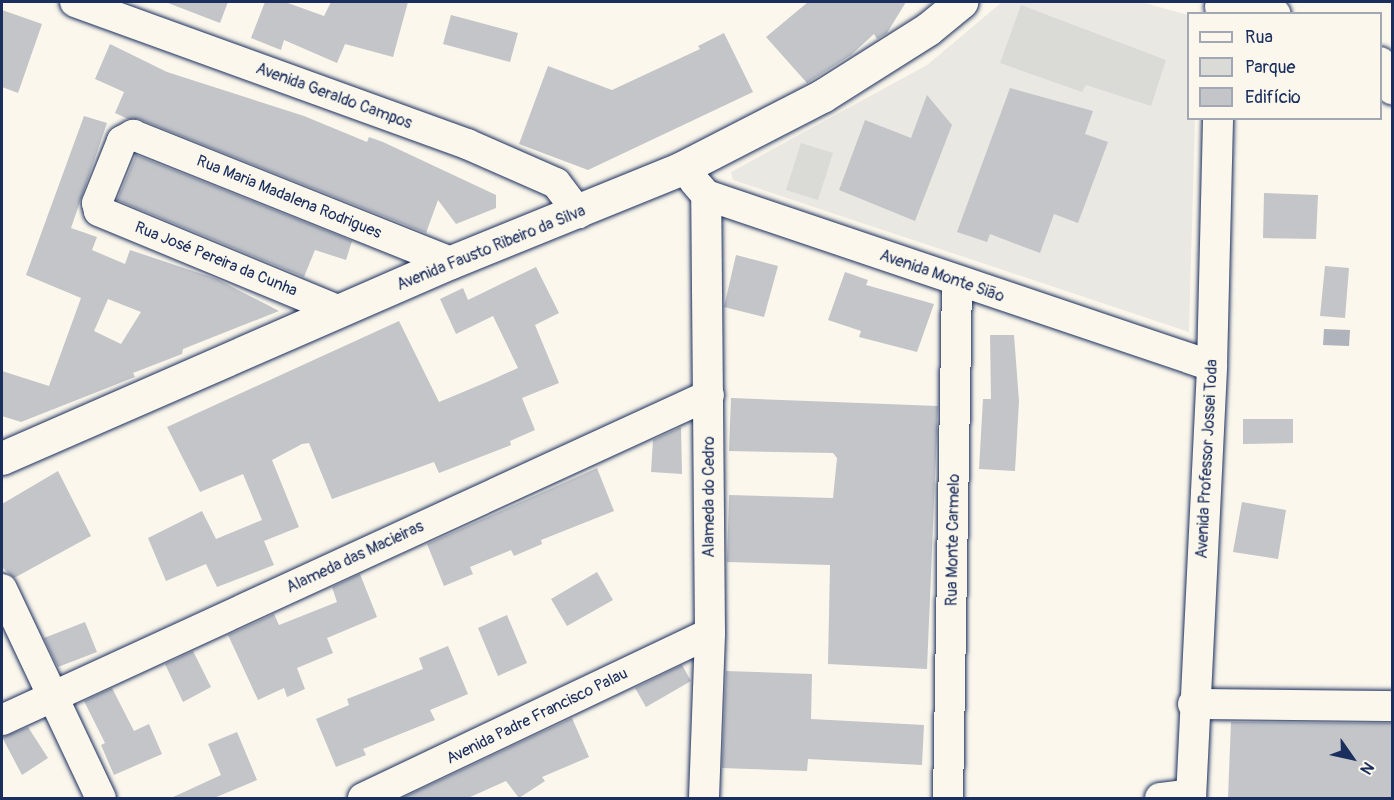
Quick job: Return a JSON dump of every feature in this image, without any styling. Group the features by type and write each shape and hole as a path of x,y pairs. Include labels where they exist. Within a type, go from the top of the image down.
{"main road":[{"name":"Avenida Fausto Ribeiro da Silva","path":"11,448 340,311 451,262 579,213 682,168 822,96 928,29 960,2"}],"street":[{"name":"Avenida Geraldo Campos","path":"75,2 467,144 556,183 579,213"},
{"path":"1220,7 1260,12"},
{"path":"1382,66 1392,89"},
{"name":"Avenida Professor Jossei Toda","path":"1191,796 1193,704 1212,366 1218,120"},
{"name":"Rua Maria Madalena Rodrigues","path":"97,203 126,136 133,135 451,262"},
{"name":"Avenida Monte Sião","path":"682,168 706,195 957,282 1212,366"},
{"name":"Alameda do Cedro","path":"704,798 710,633 706,195"},
{"name":"Rua José Pereira da Cunha","path":"97,203 105,215 340,311"},
{"name":"Rua Monte Carmelo","path":"948,798 957,282"},
{"name":"Alameda das Macieiras","path":"2,720 709,395"},
{"path":"2,589 101,798"},
{"name":"Avenida Padre Francisco Palau","path":"369,797 710,633"},
{"path":"1193,704 1392,706"},
{"path":"1160,798 1191,796"}],"shaded area":[{"path":"1002,2 1141,2 1187,15 1187,120 1195,120 1189,332 733,180 731,172 927,65"},
{"path":"1324,329 1350,330 1349,346 1323,345"}],"green space":[{"path":"1021,5 1166,60 1151,106 1086,85 1082,92 1000,63"},
{"path":"801,143 833,153 818,200 786,190"}],"building":[{"path":"168,2 228,2 220,23"},
{"path":"265,2 285,2 324,16 331,2 408,2 393,57 345,44 337,63 284,40 281,50 251,38"},
{"path":"808,2 906,2 887,33 877,39 874,34 851,55 807,83 766,37"},
{"path":"2,10 42,24 18,93 2,87"},
{"path":"451,15 518,33 510,62 443,44"},
{"path":"724,33 753,92 588,170 519,144 548,66 612,90 700,49 698,46"},
{"path":"110,44 167,72 304,116 367,142 369,137 383,142 496,195 496,208 456,224 438,200 426,233 139,119 128,119 115,113 124,92 95,79"},
{"path":"1010,88 1093,111 1085,134 1108,142 1078,223 1054,214 1040,253 990,234 987,242 957,232"},
{"path":"927,95 952,125 915,221 839,190 865,120 911,138"},
{"path":"84,116 107,123 71,228 97,237 92,250 125,264 130,250 217,279 279,311 183,349 182,354 133,373 135,377 21,422 2,416 2,371 49,386 81,298 26,275","holes":["108,299 141,312 121,344 94,331"]},
{"path":"136,155 352,241 346,260 315,250 304,277 117,200"},
{"path":"1264,193 1318,195 1316,239 1263,238"},
{"path":"736,255 778,266 764,317 724,307"},
{"path":"1325,266 1349,268 1345,318 1320,316"},
{"path":"536,267 559,313 535,325 559,383 522,398 535,430 510,441 511,445 439,473 434,462 332,499 309,443 302,444 272,460 299,527 264,541 274,565 217,587 206,564 166,581 148,538 202,511 216,539 262,520 243,474 200,492 167,427 399,321 439,402 487,382 518,368 493,316 456,334 440,299 463,288 468,300"},
{"path":"845,272 868,280 866,285 934,304 917,352 859,337 861,331 828,320"},
{"path":"990,335 1014,335 1019,401 1015,471 979,469 983,399 991,399"},
{"path":"731,398 938,406 927,669 828,664 830,565 727,562 729,495 833,498 837,458 833,453 729,451"},
{"path":"1243,419 1293,419 1293,443 1243,444"},
{"path":"681,427 682,474 651,472 653,440"},
{"path":"597,468 614,511 541,540 542,544 514,556 511,550 470,567 473,574 444,586 427,544"},
{"path":"58,471 91,536 14,578 2,567 2,504"},
{"path":"1242,502 1286,510 1278,559 1233,552"},
{"path":"597,572 613,600 567,626 551,599"},
{"path":"360,574 377,617 327,638 333,653 297,668 305,689 287,697 284,688 258,700 228,635 274,614 279,625 337,602 332,587"},
{"path":"507,615 527,663 498,676 478,628"},
{"path":"85,622 97,652 58,667 44,638"},
{"path":"448,646 468,694 430,710 435,720 363,749 366,755 336,767 316,719 349,705 347,699 423,669 419,658"},
{"path":"193,651 211,687 183,702 165,664"},
{"path":"682,665 691,681 646,707 635,688"},
{"path":"726,671 812,674 811,719 924,725 922,765 808,759 807,771 722,768"},
{"path":"112,688 134,731 149,724 162,754 114,775 101,745 105,743 84,701"},
{"path":"572,718 589,757 542,777 545,781 519,798 506,781 468,798 402,798"},
{"path":"1231,722 1392,723 1392,798 1228,798"},
{"path":"28,727 48,758 22,775 2,737"},
{"path":"237,732 257,780 214,798 171,798 221,775 208,744"}]}
